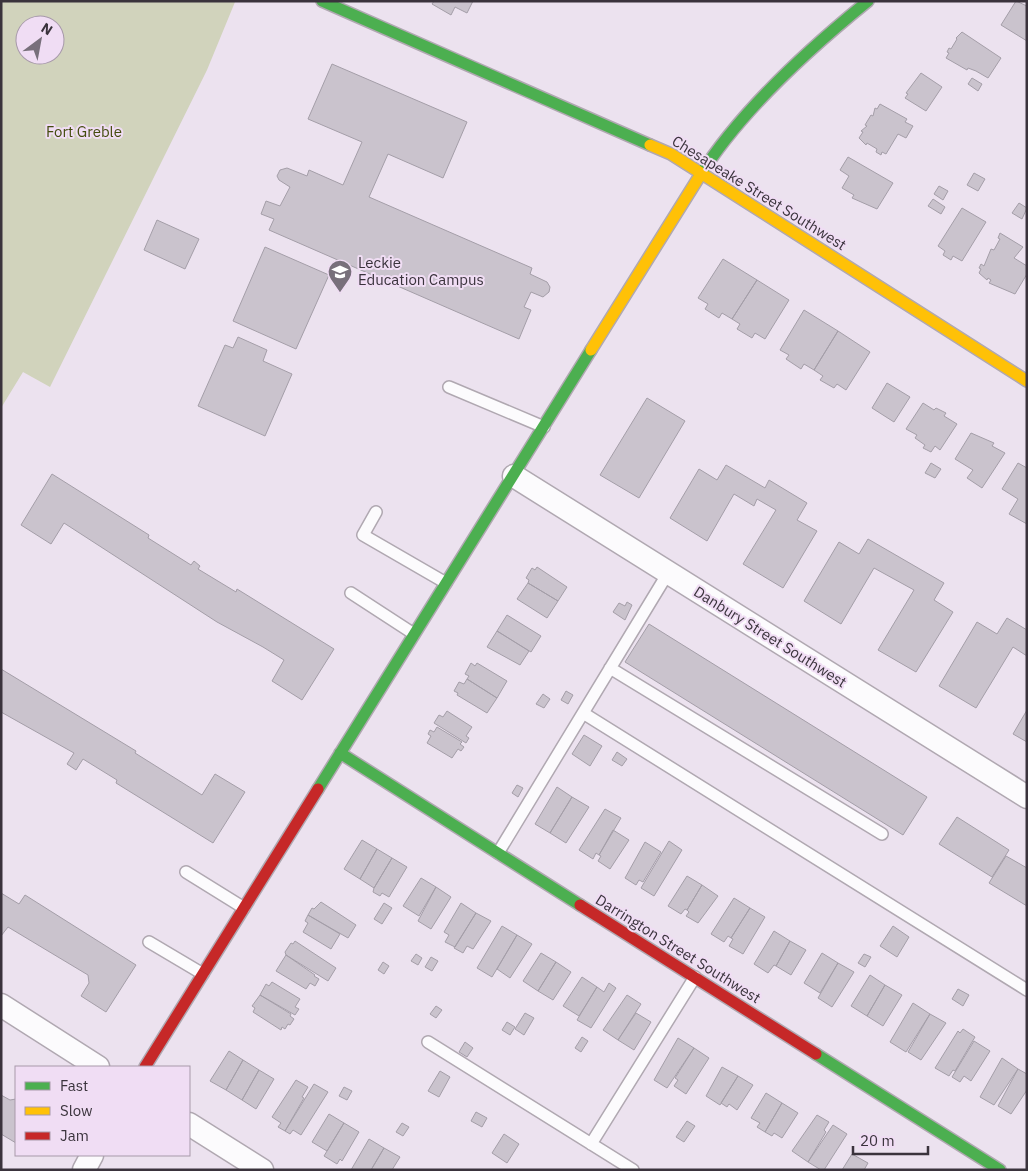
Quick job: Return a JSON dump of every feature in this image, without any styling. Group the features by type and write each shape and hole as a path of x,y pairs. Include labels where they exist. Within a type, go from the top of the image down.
{"street":[{"name":"Chesapeake Street Southwest","path":"322,1 642,140 702,172 1027,381"},
{"path":"146,1066 702,172 733,133 780,81 868,1"},
{"name":"Danbury Street Southwest","path":"514,476 1027,797"},
{"name":"Darrington Street Southwest","path":"340,753 1000,1170"},
{"path":"1,1005 96,1066"},
{"path":"190,1125 262,1170"},
{"path":"84,1170 91,1156"}],"lane":[{"path":"449,387 544,427"},
{"path":"376,512 363,535 446,582"},
{"path":"498,852 668,573"},
{"path":"351,593 414,634"},
{"path":"610,668 882,834"},
{"path":"583,713 1027,990"},
{"path":"186,872 244,908"},
{"path":"149,942 203,974"},
{"path":"592,1144 695,977"},
{"path":"428,1042 633,1170"}],"green space":[{"name":"Fort Greble","path":"1,1 235,2 207,70 50,387 23,372 1,408"}],"building":[{"path":"434,1 473,1 467,13 455,7 451,15 432,4"},
{"path":"1016,1 1027,6 1027,41 1001,25"},
{"path":"962,32 1001,58 988,78 976,71 968,68 967,70 946,58 949,48 951,49 956,38"},
{"path":"332,64 467,122 443,178 388,154 369,197 532,268 530,274 547,282 550,287 549,292 543,297 531,292 524,307 531,310 519,339 269,230 274,219 261,214 266,201 280,206 290,187 279,180 277,176 280,170 287,168 307,176 309,170 343,185 362,142 308,119"},
{"path":"921,73 942,87 926,111 905,98 908,94 906,93"},
{"path":"972,78 982,84 978,91 968,84"},
{"path":"880,104 907,119 905,122 913,126 906,138 898,134 886,154 882,152 881,155 876,152 877,149 867,143 866,145 859,138 863,132 861,131 867,126 865,125 871,115 873,116 875,108 877,109"},
{"path":"848,157 893,183 877,209 852,198 854,195 842,188 849,176 840,170"},
{"path":"974,173 985,179 978,191 967,185"},
{"path":"939,186 948,191 943,200 934,194"},
{"path":"933,199 945,207 941,214 928,206"},
{"path":"1019,203 1027,208 1022,219 1012,213"},
{"path":"962,208 986,222 962,261 953,256 951,260 943,255 945,251 938,246"},
{"path":"157,220 199,239 185,269 144,250"},
{"path":"1000,233 1023,247 1014,258 1027,266 1027,274 1015,294 989,283 991,280 988,278 987,280 979,273 981,264 984,266 991,249 994,250 1000,239 998,238"},
{"path":"265,247 329,275 296,349 233,321"},
{"path":"723,259 757,280 732,319 722,313 719,318 705,309 708,304 698,298"},
{"path":"757,280 789,300 765,339 755,333 752,338 737,329 740,324 732,319"},
{"path":"804,310 838,331 814,370 804,364 801,369 786,359 789,355 780,350"},
{"path":"838,331 870,352 846,390 837,384 834,388 820,380 823,376 814,370"},
{"path":"238,337 267,350 263,361 292,374 265,436 198,406 225,345 233,348"},
{"path":"887,383 910,397 894,422 872,408"},
{"path":"647,398 685,421 639,498 600,475"},
{"path":"923,403 934,410 936,408 946,413 944,416 957,424 940,450 935,446 931,452 923,448 925,445 915,438 917,435 906,429"},
{"path":"971,433 994,443 992,446 1005,453 982,488 967,478 973,470 955,459"},
{"path":"931,463 941,469 935,478 925,473"},
{"path":"1018,463 1027,468 1027,524 1009,514 1018,499 1002,489"},
{"path":"726,465 765,488 769,480 807,503 797,520 817,531 783,588 743,564 776,510 757,499 754,506 734,494 707,541 670,518 699,469 717,480"},
{"path":"52,474 149,535 148,538 191,565 194,561 200,566 198,569 236,592 237,589 334,649 302,700 272,681 284,660 217,622 64,523 51,544 21,525"},
{"path":"868,539 944,583 934,600 953,612 916,672 878,650 914,590 874,568 841,624 804,601 839,542 859,554"},
{"path":"537,567 567,587 558,601 528,583 529,580 526,578 532,568 535,570"},
{"path":"528,583 558,601 547,618 517,599"},
{"path":"627,602 632,605 625,620 613,612 619,603 625,606"},
{"path":"507,615 541,636 531,652 497,631"},
{"path":"1007,618 1027,630 1027,656 1013,647 976,708 939,686 977,622 997,634"},
{"path":"649,624 927,797 903,835 625,662"},
{"path":"497,631 529,651 520,665 487,647"},
{"path":"471,663 475,666 477,663 507,681 497,698 467,679 469,676 465,674"},
{"path":"1,669 136,751 135,753 202,795 215,774 245,792 213,843 116,783 117,780 83,759 76,770 67,764 74,753 1,712"},
{"path":"467,679 497,698 487,713 457,695 458,693 454,691 459,682 464,684"},
{"path":"566,691 573,695 568,704 561,700"},
{"path":"543,694 550,699 544,708 536,704"},
{"path":"1027,710 1027,742 1013,734"},
{"path":"447,711 472,727 466,736 469,738 466,743 434,723 439,715 443,717"},
{"path":"437,727 462,742 460,744 464,747 461,751 458,749 452,758 427,743 431,736 428,734 430,730 434,732"},
{"path":"584,735 602,746 590,766 572,754"},
{"path":"617,752 627,759 622,766 612,760"},
{"path":"517,785 523,788 518,797 512,793"},
{"path":"557,787 572,797 550,833 535,824"},
{"path":"572,797 589,807 566,843 550,833"},
{"path":"605,809 621,818 599,855 596,853 593,859 579,850"},
{"path":"957,817 1009,850 992,877 939,844"},
{"path":"613,830 629,840 610,869 598,861 601,856 599,855"},
{"path":"362,840 377,849 360,879 344,869"},
{"path":"669,841 682,850 654,896 641,888"},
{"path":"645,842 661,852 643,882 639,880 636,885 625,878"},
{"path":"377,849 392,858 374,888 360,879"},
{"path":"1006,856 1027,868 1027,906 989,883"},
{"path":"392,858 407,867 389,897 382,893 380,896 373,892 374,888"},
{"path":"687,876 702,885 687,910 685,909 681,914 668,906"},
{"path":"421,878 436,887 419,916 403,906"},
{"path":"702,885 718,896 698,923 686,916 689,912 687,910"},
{"path":"436,887 451,897 431,929 418,921"},
{"path":"1,893 19,904 25,895 136,965 106,1012 81,996 89,983 88,975 8,927 1,936"},
{"path":"734,898 750,908 731,938 728,936 724,942 711,934"},
{"path":"321,902 356,925 348,938 308,915 312,908 314,909"},
{"path":"384,903 392,908 382,924 374,919"},
{"path":"461,903 476,913 455,947 445,942 449,935 444,932"},
{"path":"750,908 765,917 743,954 729,946 733,939 731,938"},
{"path":"476,913 491,921 473,949 467,946 463,953 454,948"},
{"path":"308,915 340,934 331,949 303,932 308,923 305,921"},
{"path":"502,926 517,935 492,977 477,968"},
{"path":"893,926 909,937 897,957 880,946"},
{"path":"774,931 790,941 776,966 774,965 768,973 754,964"},
{"path":"517,935 532,944 510,978 497,969"},
{"path":"295,941 336,968 328,981 286,955 285,952 291,943 293,944"},
{"path":"790,941 806,950 791,975 776,966"},
{"path":"541,953 556,962 538,991 523,981"},
{"path":"822,953 838,963 820,993 804,983"},
{"path":"416,954 422,958 418,965 411,961"},
{"path":"864,954 871,957 865,967 858,963"},
{"path":"286,955 319,979 315,986 310,983 306,989 276,971"},
{"path":"431,957 438,961 432,971 425,967"},
{"path":"383,962 389,966 384,974 378,970"},
{"path":"556,962 571,972 553,1000 538,991"},
{"path":"838,963 854,972 832,1007 818,998"},
{"path":"870,975 885,985 867,1016 851,1006"},
{"path":"582,977 597,987 579,1016 563,1006"},
{"path":"272,982 300,999 295,1007 299,1009 295,1015 260,995 266,984 269,986"},
{"path":"609,983 616,988 591,1028 577,1020 597,987 604,992"},
{"path":"885,985 902,995 883,1026 867,1016"},
{"path":"958,989 969,995 963,1006 952,999"},
{"path":"260,995 291,1014 290,1016 294,1019 290,1025 288,1024 285,1029 282,1027 281,1030 253,1012 255,1008 252,1006"},
{"path":"627,995 641,1004 618,1040 603,1030"},
{"path":"913,1003 930,1014 906,1052 890,1042"},
{"path":"436,1006 442,1010 436,1018 430,1014"},
{"path":"525,1013 534,1018 524,1035 515,1029"},
{"path":"636,1013 651,1022 634,1050 618,1040"},
{"path":"930,1014 946,1023 921,1060 908,1052"},
{"path":"507,1022 515,1027 510,1035 502,1030"},
{"path":"963,1029 975,1037 955,1071 953,1070 949,1076 935,1068 958,1031 960,1033"},
{"path":"582,1037 588,1041 581,1052 575,1048"},
{"path":"678,1038 694,1048 667,1088 654,1080"},
{"path":"974,1041 990,1051 971,1081 964,1076 960,1082 952,1077"},
{"path":"465,1042 473,1048 467,1057 459,1052"},
{"path":"694,1048 709,1058 686,1094 674,1086 678,1080 675,1078"},
{"path":"229,1051 243,1060 226,1090 210,1081"},
{"path":"1002,1058 1018,1069 994,1105 980,1097"},
{"path":"243,1060 259,1070 242,1100 226,1090"},
{"path":"722,1067 738,1076 720,1105 706,1096"},
{"path":"1018,1069 1027,1074 1027,1090 1011,1114 998,1106"},
{"path":"259,1070 274,1079 256,1109 242,1100"},
{"path":"440,1071 450,1077 439,1097 428,1091"},
{"path":"738,1076 753,1085 737,1110 729,1104 727,1107 721,1103"},
{"path":"296,1080 308,1087 302,1097 304,1098 285,1131 278,1127 281,1123 272,1117"},
{"path":"314,1084 328,1092 301,1135 293,1130 290,1134 285,1131"},
{"path":"344,1087 352,1091 347,1100 339,1096"},
{"path":"766,1093 782,1103 765,1132 757,1127 760,1123 751,1118"},
{"path":"1,1095 10,1100 15,1099 15,1142 1,1134"},
{"path":"782,1103 798,1113 782,1138 774,1133 772,1136 765,1132"},
{"path":"476,1112 487,1118 482,1127 471,1121"},
{"path":"329,1114 344,1123 327,1151 312,1142"},
{"path":"817,1115 829,1122 824,1130 826,1132 808,1162 792,1151"},
{"path":"687,1121 695,1126 684,1142 676,1137"},
{"path":"344,1123 359,1132 342,1161 340,1159 337,1164 324,1156"},
{"path":"402,1123 409,1127 403,1136 396,1132"},
{"path":"833,1125 847,1134 824,1170 821,1170 808,1162"},
{"path":"504,1134 519,1144 507,1163 492,1153"},
{"path":"369,1139 384,1148 371,1170 351,1170"},
{"path":"384,1148 400,1157 392,1170 371,1170"},
{"path":"852,1154 868,1163 864,1170 842,1170"}],"traffic: fast":[{"path":"322,1 650,145"},
{"path":"699,177 715,153 776,83 823,39 868,1"},
{"path":"318,789 591,350"},
{"path":"340,753 580,905"},
{"path":"816,1054 1000,1170"}],"traffic: slow":[{"path":"650,145 671,154 1027,381"},
{"path":"591,350 699,177"}],"traffic: jam":[{"path":"146,1066 318,789"},
{"path":"580,905 816,1054"}],"place":[{"name":"Leckie Education Campus","path":"340,293"}]}
